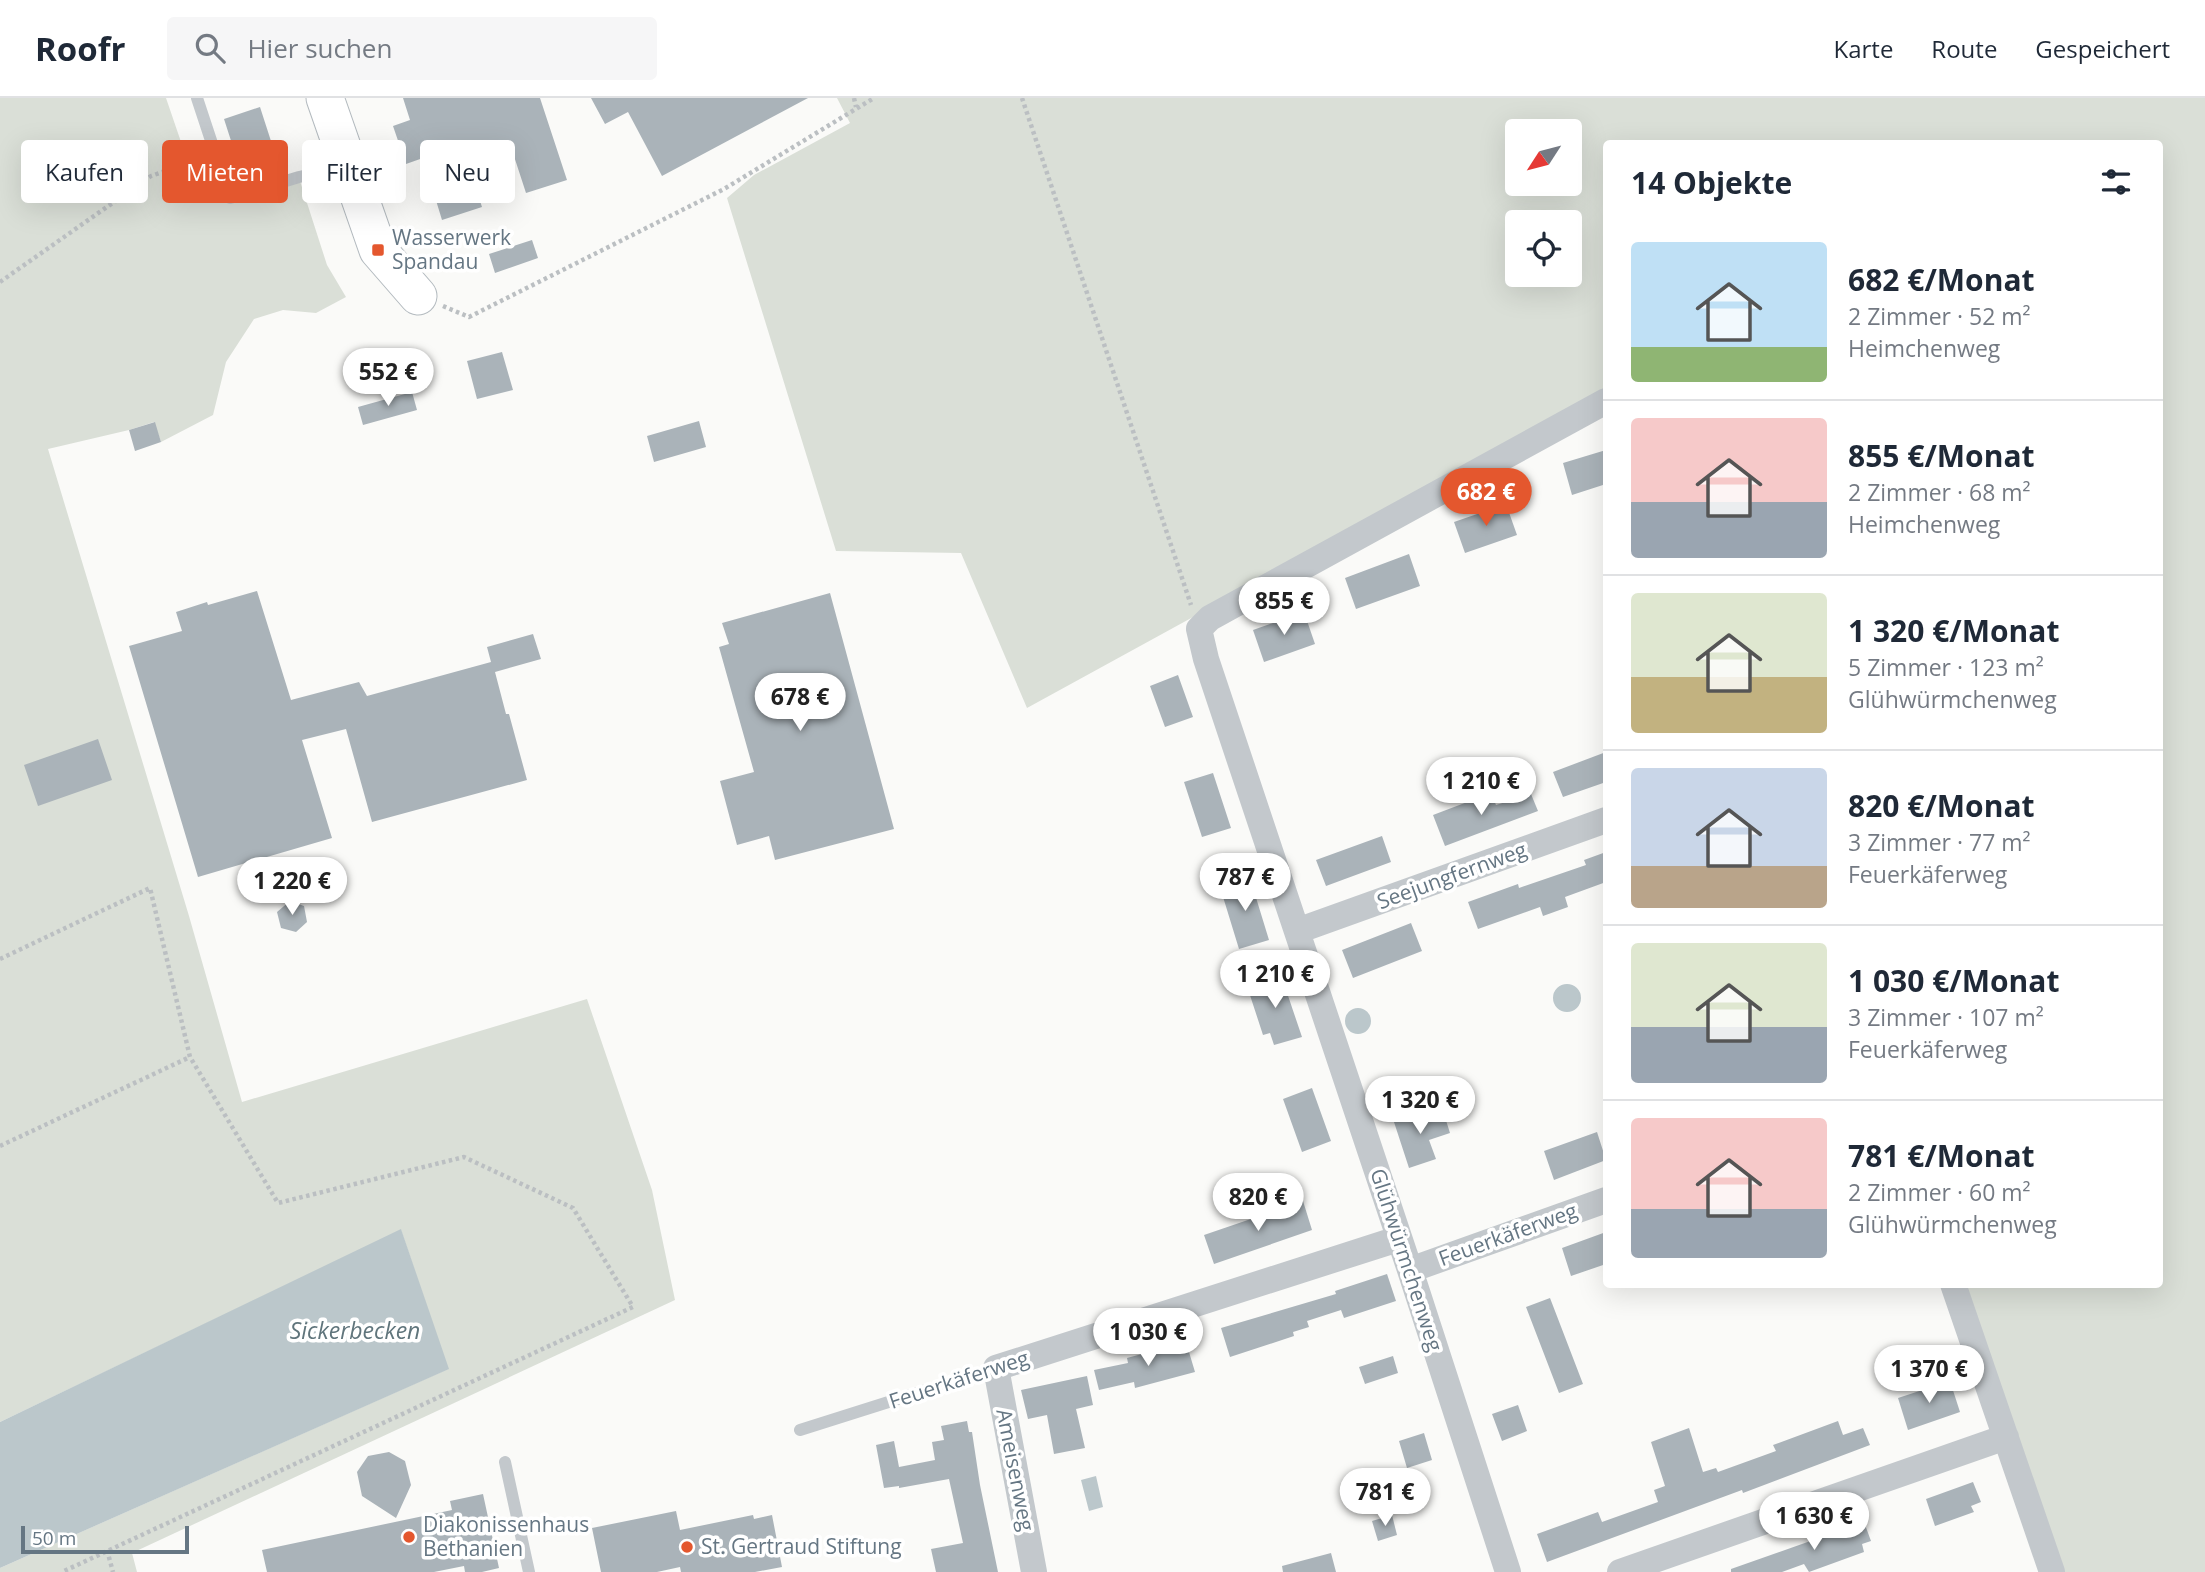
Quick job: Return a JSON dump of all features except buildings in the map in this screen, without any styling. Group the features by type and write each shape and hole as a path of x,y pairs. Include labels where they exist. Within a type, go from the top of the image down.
{"street":[{"path":"325,98 339,140"},
{"path":"361,203 378,250 418,296"},
{"path":"1199,629 1210,618 1603,403"},
{"name":"Glühwürmchenweg","path":"1199,629 1206,659 1508,1572"},
{"name":"Seejungfernweg","path":"1297,931 1603,822"},
{"name":"Feuerkäferweg","path":"1410,1270 1603,1201"},
{"name":"Feuerkäferweg","path":"996,1368 1398,1239"},
{"path":"1954,1288 2052,1572"},
{"name":"Ameisenweg","path":"996,1368 1034,1572"},
{"path":"1620,1572 2006,1437"}],"lane":[{"path":"197,98 211,140"},
{"name":"Feuerkäferweg","path":"800,1430 996,1368"},
{"path":"505,1462 529,1572"}],"path":[{"path":"855,98 856,107"},
{"path":"418,296 469,317 724,189 874,98"},
{"path":"1022,98 1199,629"},
{"path":"0,282 151,177 162,172"},
{"path":"0,959 150,888 191,1057 278,1203 464,1157 573,1208 633,1307 62,1572"},
{"path":"0,1146 191,1057"},
{"path":"107,1550 113,1572"}],"shaded area":[{"path":"0,98 166,98 180,140 162,140 162,203 288,203 288,181 299,178 302,203 307,203 327,265 346,297 316,313 283,310 254,319 226,362 213,415 161,442 154,422 48,449 189,916 242,1102 587,999 652,1190 675,1300 132,1553 137,1572 0,1572 0,1568 448,1369 401,1230 0,1422"},
{"path":"837,98 2205,98 2205,1572 2063,1572 1964,1288 2163,1288 2163,140 1603,140 1603,393 1027,708 961,553 836,551 727,198 754,175 850,123"}],"water":[{"path":"1567,984 1577,988 1581,998 1577,1008 1567,1012 1557,1008 1553,998 1557,988"},
{"path":"1358,1008 1367,1012 1371,1021 1367,1030 1358,1034 1349,1030 1345,1021 1349,1012"},
{"name":"Sickerbecken","path":"401,1229 449,1369 0,1568 0,1422"},
{"path":"1096,1476 1103,1507 1089,1511 1081,1480"}],"place":[{"name":"Wasserwerk Spandau","path":"378,250"},
{"name":"Diakonissenhaus Bethanien","path":"409,1537"},
{"name":"St. Gertraud Stiftung","path":"687,1547"}]}
